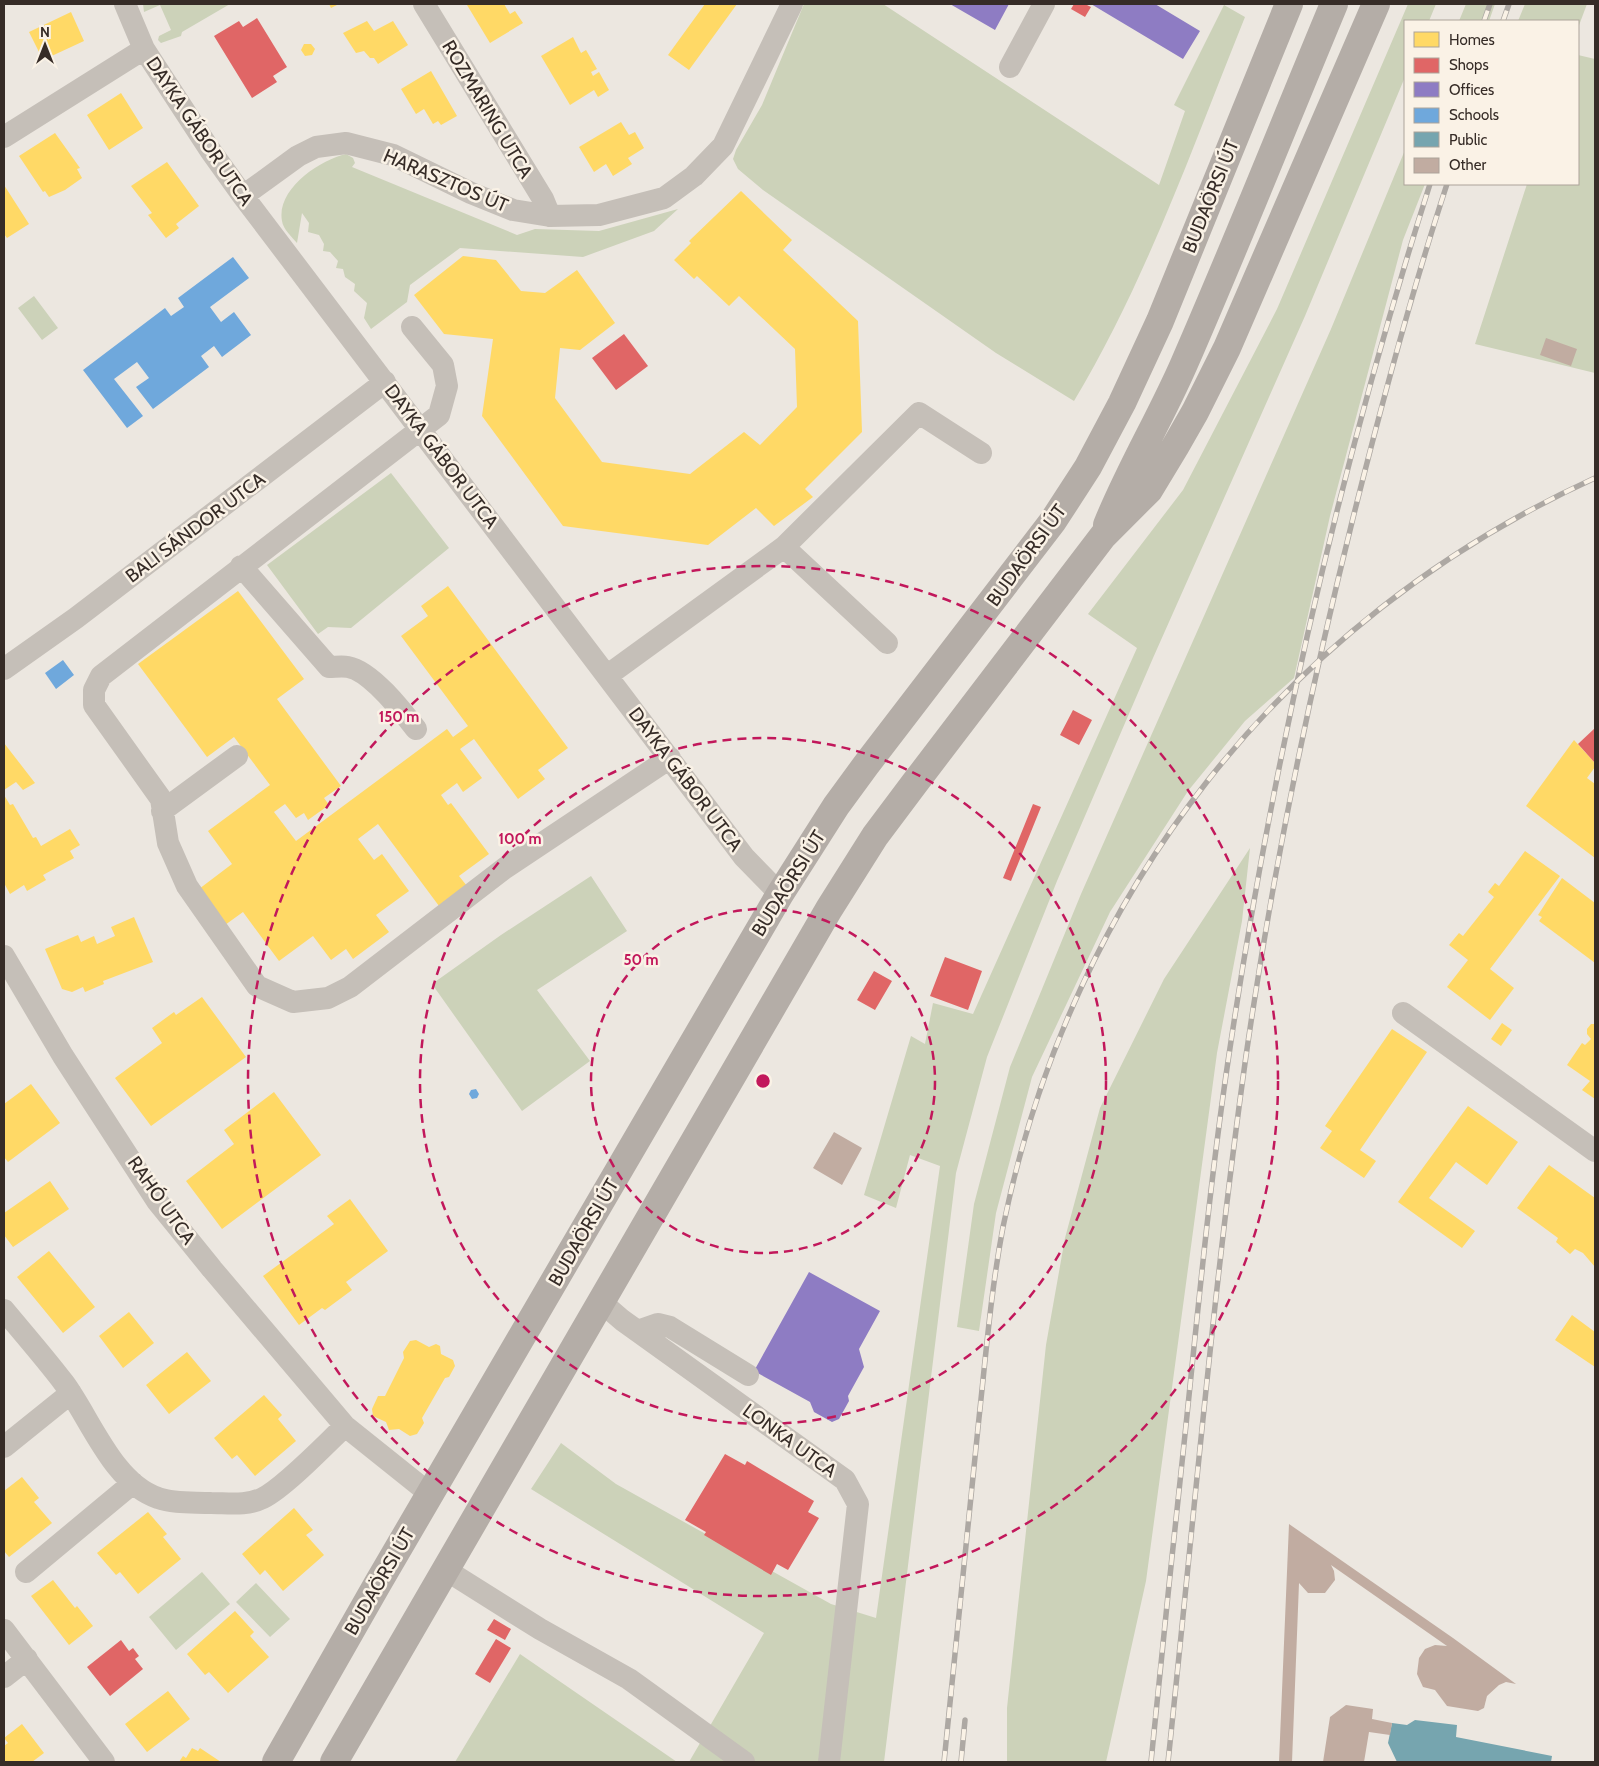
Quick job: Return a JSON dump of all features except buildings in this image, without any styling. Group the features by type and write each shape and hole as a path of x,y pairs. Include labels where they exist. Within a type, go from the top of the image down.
{"main road":[{"name":"BUDAÖRSI ÚT","path":"276,1762 780,894 861,772 1053,521 1088,467 1122,403 1160,321 1289,4"},
{"path":"1103,536 1122,487 1166,404 1199,330 1334,4"},
{"path":"334,1762 824,917 875,836 1103,536 1149,490 1195,412 1227,348 1376,4"}],"street":[{"name":"DAYKA GÁBOR UTCA","path":"126,4 144,49 210,150 744,857 780,894"},
{"name":"ROZMARING UTCA","path":"424,4 543,199 550,216"},
{"name":"HARASZTOS ÚT","path":"244,196 298,156 316,147 346,143 393,155 471,193 514,210 550,216 599,215 664,198 694,176 723,146 792,4"},
{"path":"1010,67 1044,4"},
{"path":"4,136 144,49"},
{"path":"412,328 443,365 448,386 439,415 101,676 94,690 94,705 161,799 168,843 187,886 257,986 293,1002 328,998 350,987 505,868 670,758"},
{"name":"BALI SÁNDOR UTCA","path":"4,669 76,618 385,382"},
{"path":"608,675 784,547 919,413 981,453"},
{"path":"784,547 887,643"},
{"path":"241,566 329,667 349,667 368,677 402,711 416,729"},
{"path":"162,811 237,756"},
{"name":"RAHÓ UTCA","path":"4,956 63,1056 157,1200 212,1269 345,1426 430,1494"},
{"path":"1403,1013 1595,1151"},
{"name":"LONKA UTCA","path":"600,1301 638,1331 845,1480 858,1504 829,1762"},
{"path":"4,1310 71,1392 103,1446 133,1483 157,1498 170,1501 227,1503 256,1501 265,1497 283,1482 345,1426"},
{"path":"638,1331 658,1324 670,1327 748,1375"},
{"path":"4,1448 71,1392"},
{"path":"26,1572 133,1483"},
{"path":"446,1570 540,1629 629,1679 744,1762"},
{"path":"4,1630 104,1762"},
{"path":"4,1677 27,1659"}],"green space":[{"path":"143,4 230,4 182,32 181,36 161,43 158,40 159,36 171,30 160,5 144,12"},
{"path":"804,4 883,4 1159,185 1185,111 1174,105 1224,5 1245,17 1187,164 1146,261 1124,309 1074,401 996,353 763,190 738,169 733,159 736,150 762,105"},
{"path":"1408,4 1436,4 1429,20 1404,20 1404,79 1305,316 1153,658 1057,881 987,1057 956,1173 884,1762 689,1762 764,1633 531,1489 561,1443 616,1484 831,1604 876,1618 940,1166 910,1155 896,1208 864,1195 911,1036 925,1044 933,1003 973,1014 1137,648 1088,614 1183,490 1277,309"},
{"path":"1466,4 1495,4 1489,20 1459,20"},
{"path":"1525,4 1587,4 1579,25 1579,20 1518,20"},
{"path":"1579,55 1595,59 1595,373 1475,344 1527,185 1579,185"},
{"path":"1404,152 1404,185 1425,185 1403,240 1330,516 1294,678 1245,721 1188,791 1110,912 1032,1077 996,1213 979,1331 957,1327 974,1204 1010,1067 1081,894 1331,329"},
{"path":"346,154 353,158 355,163 352,167 517,235 535,229 599,231 678,209 654,231 583,257 460,248 410,285 407,302 371,329 364,318 367,303 354,291 355,284 345,277 343,269 336,268 338,261 330,252 323,251 324,244 319,235 308,232 309,223 302,213 297,243 286,230 282,221 282,209 293,187 324,162"},
{"path":"34,296 58,328 42,340 18,308"},
{"path":"391,473 449,548 351,628 328,627 318,634 267,565"},
{"path":"1250,848 1242,921 1217,1053 1146,1581 1106,1762 1007,1762 1007,1708 1046,1345 1065,1238 1100,1108 1164,979"},
{"path":"591,876 627,931 537,990 590,1061 522,1111 432,984 501,935"},
{"path":"202,1572 230,1604 176,1650 149,1617"},
{"path":"256,1583 290,1619 270,1637 236,1602"},
{"path":"520,1654 677,1762 455,1762"}],"railway":[{"path":"1484,20 1490,4"},
{"path":"1503,20 1509,4"},
{"path":"1151,1762 1211,1189 1230,1048 1267,829 1289,720 1339,504 1397,290 1430,185"},
{"path":"1168,1762 1223,1232 1246,1056 1268,920 1321,651 1353,518 1397,350 1447,185"},
{"path":"944,1762 992,1298 1003,1227 1035,1105 1080,989 1138,881 1208,780 1289,689 1381,608 1483,537 1595,478"},
{"path":"961,1762 965,1720"}]}
